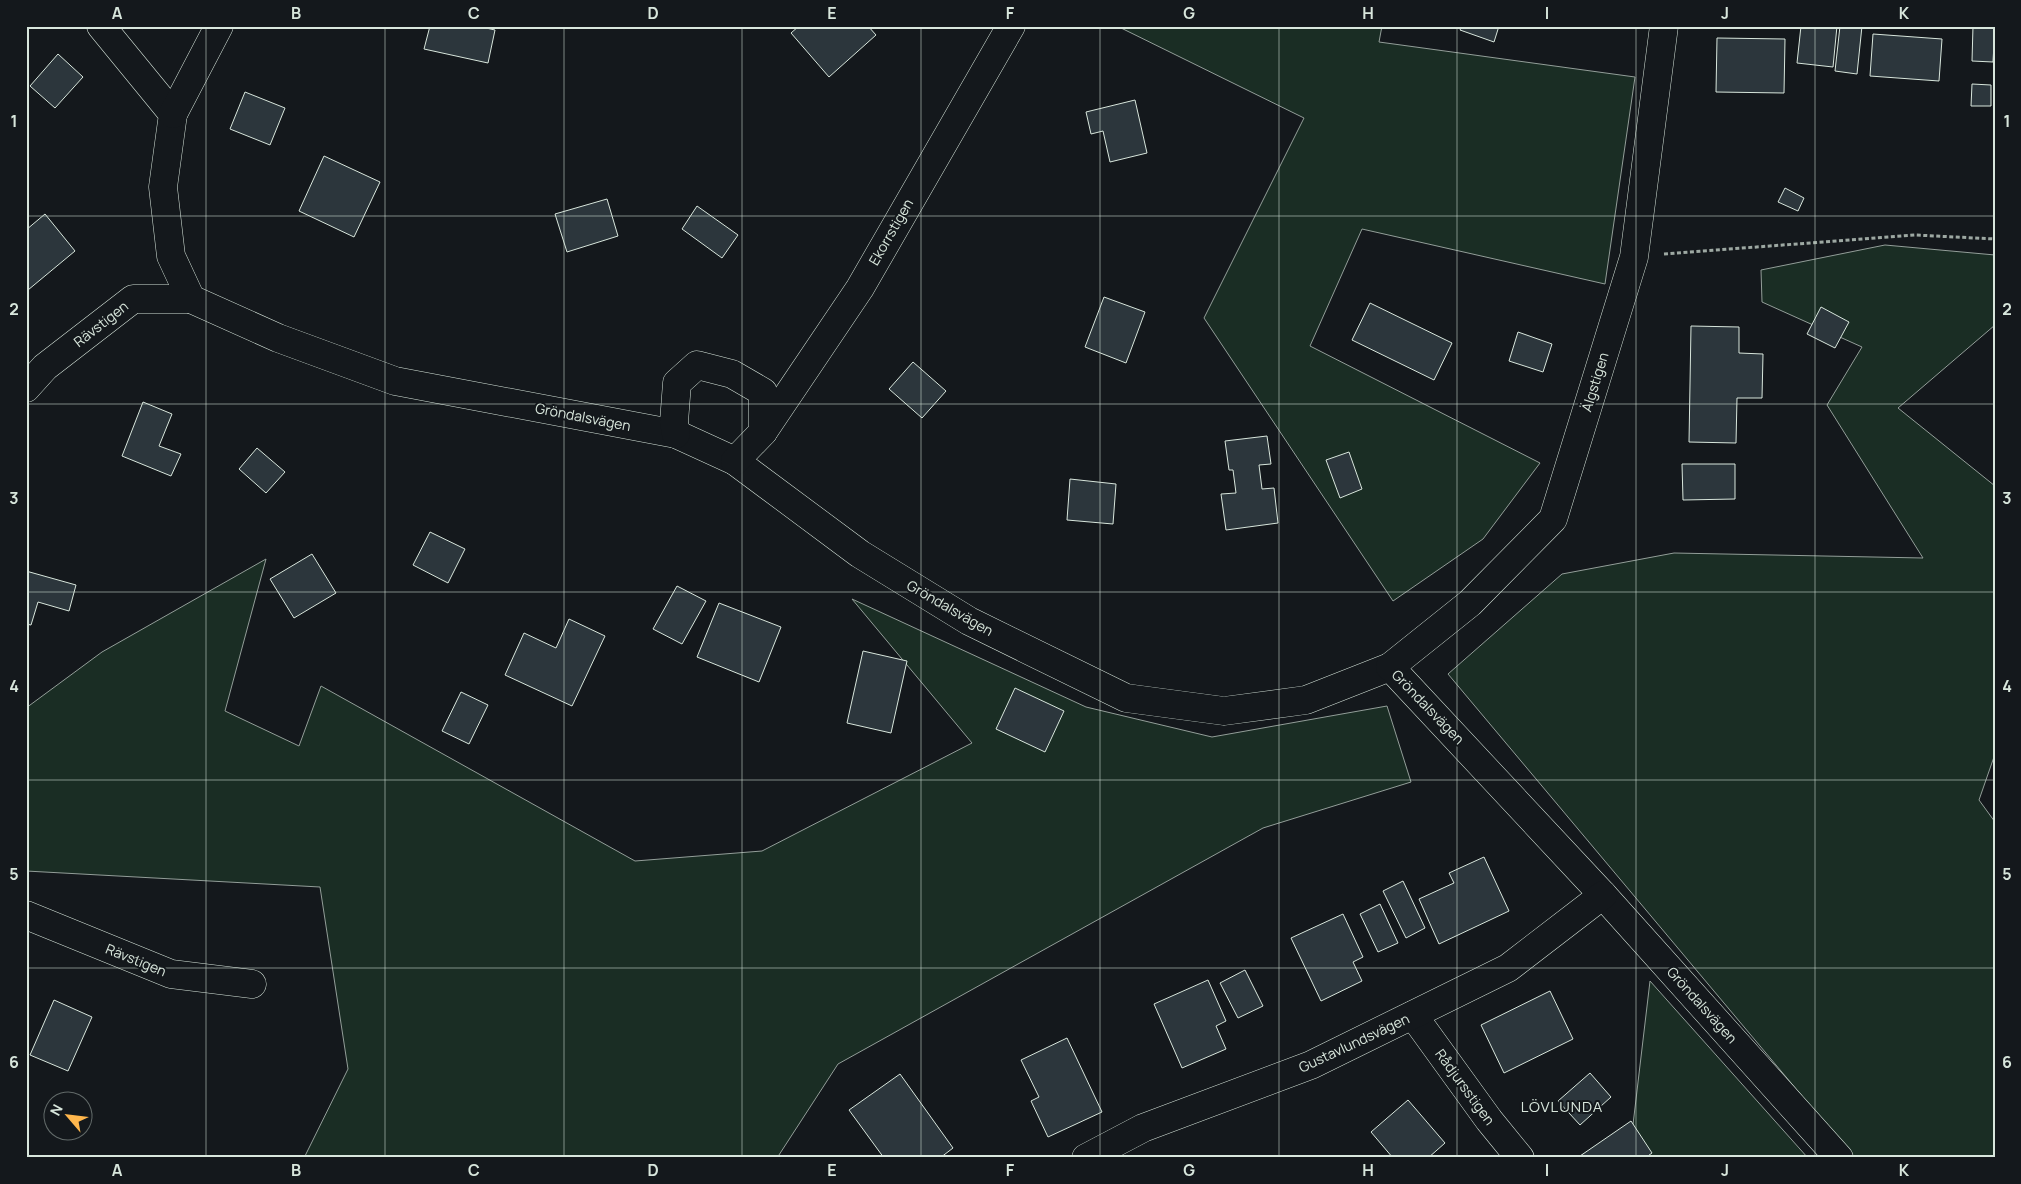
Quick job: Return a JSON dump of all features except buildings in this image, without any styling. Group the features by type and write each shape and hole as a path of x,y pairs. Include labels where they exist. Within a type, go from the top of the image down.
{"street":[{"path":"101,26 173,114"},
{"path":"191,299 171,256 164,187 173,114 219,26"},
{"name":"Ekorrstigen","path":"735,461 763,432 860,288 1011,26"},
{"name":"Älgstigen","path":"1390,667 1470,603 1554,519 1634,256 1664,26"},
{"name":"Rävstigen","path":"26,388 44,368 133,300 191,299"},
{"name":"Gröndalsvägen","path":"191,299 278,338 395,381 676,434 735,461 860,554 969,622 1126,698 1224,711 1306,700 1390,667 1603,895 1840,1158"},
{"path":"676,434 674,422 677,383 697,365 732,374 763,392 763,432"},
{"name":"Gustavlundsvägen","path":"1086,1158 1142,1128 1311,1065 1508,968 1603,895"},
{"name":"Rävstigen","path":"26,915 171,974 252,984"},
{"name":"Rådjursstigen","path":"1413,1015 1489,1120 1520,1158"}],"path":[{"path":"1634,256 1915,235 1995,239"}],"green space":[{"path":"1117,26 1382,26 1379,42 1635,77 1605,284 1362,229 1310,346 1540,463 1483,539 1393,601 1204,318 1304,118"},
{"path":"1885,245 1995,255 1995,325 1898,408 1995,486 1995,754 1979,800 1995,822 1995,1158 1854,1158 1448,674 1562,574 1674,553 1923,558 1827,405 1862,347 1762,302 1761,270"},
{"path":"266,559 225,711 299,746 321,686 635,861 762,851 972,743 852,599 1086,707 1212,737 1387,706 1411,782 1263,828 838,1064 777,1158 304,1158 348,1069 320,887 26,871 26,708 102,652"},
{"path":"1650,981 1808,1158 1650,1158 1632,1133"}],"district":[{"name":"LÖVLUNDA","path":"1562,1107"}]}
